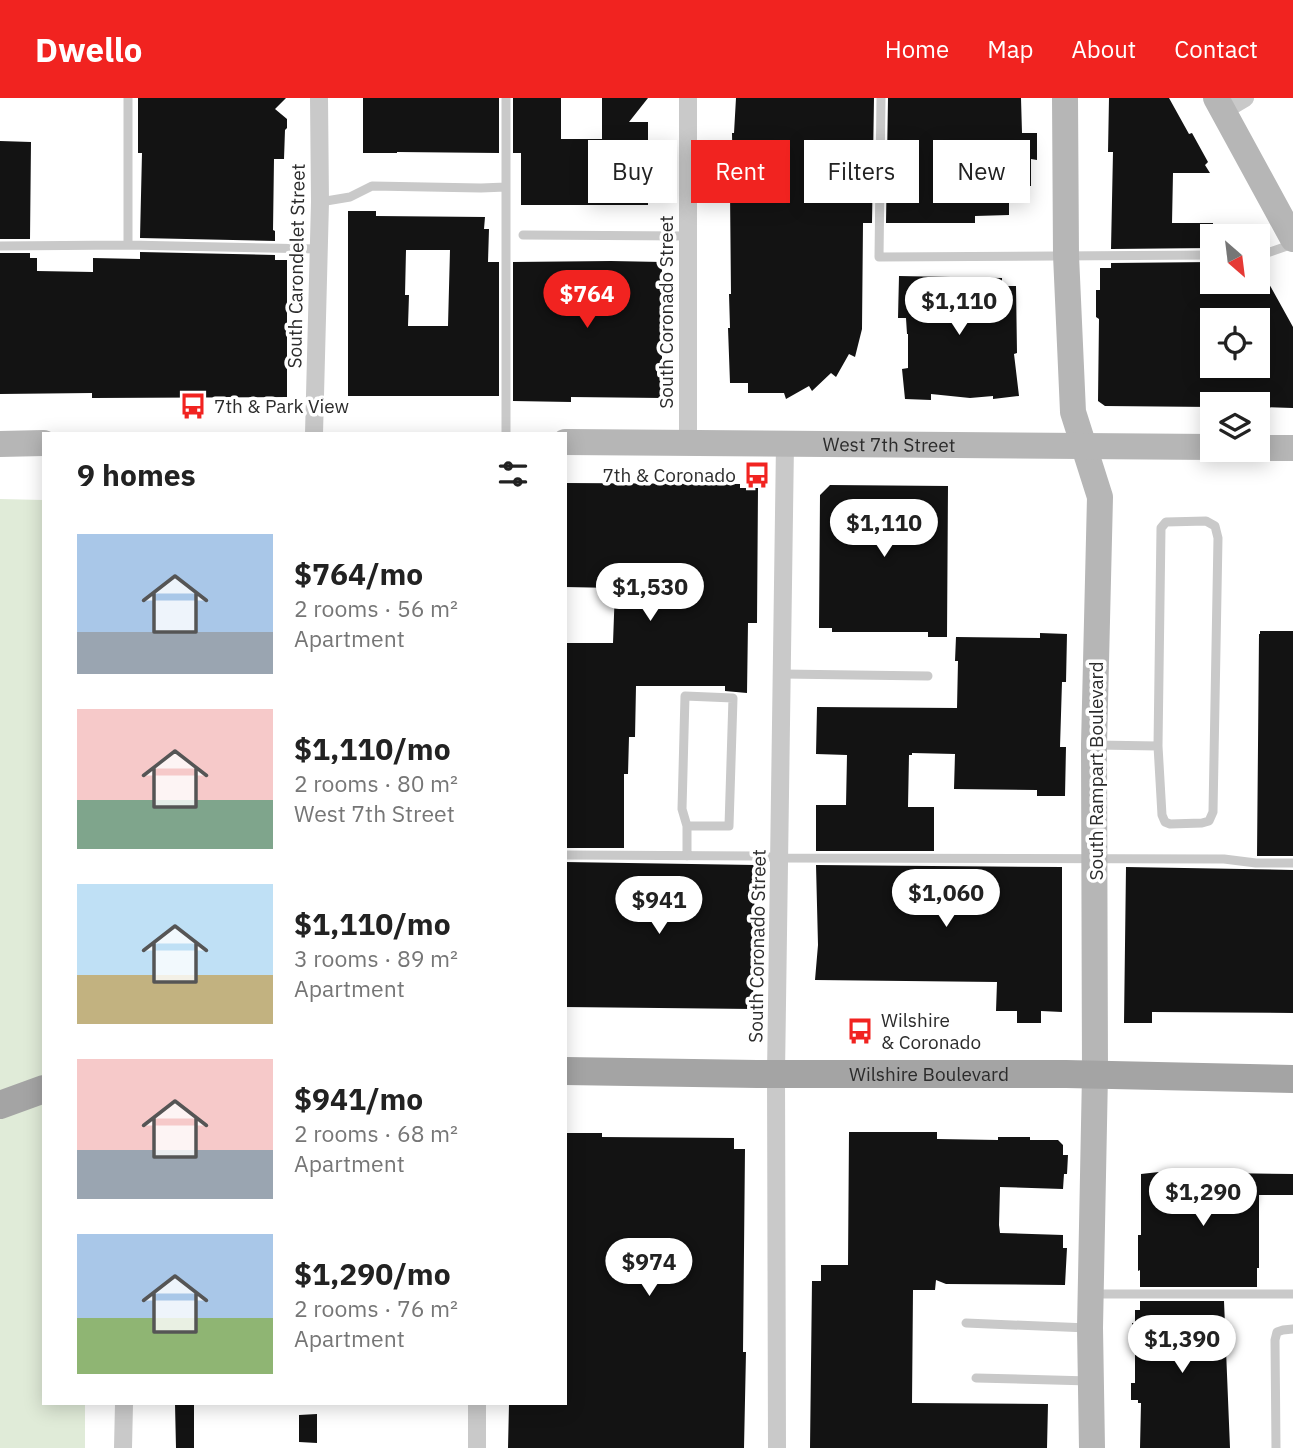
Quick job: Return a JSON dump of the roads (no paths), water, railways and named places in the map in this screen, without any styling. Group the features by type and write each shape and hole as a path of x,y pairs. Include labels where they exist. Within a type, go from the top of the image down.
{"main road":[{"name":"Wilshire Boulevard","path":"567,1071 1095,1074 1293,1079"},
{"path":"0,1105 42,1090"}],"street":[{"name":"South Carondelet Street","path":"314,432 320,202 319,98"},
{"name":"South Coronado Street","path":"688,98 688,443"},
{"name":"South Rampart Boulevard","path":"1065,98 1066,255 1073,412 1100,497 1094,744 1095,1074 1090,1328 1092,1448"},
{"path":"1228,102 1293,239"},
{"name":"West 7th Street","path":"567,442 1200,447"},
{"path":"0,444 42,443"},
{"name":"South Coronado Street","path":"777,1448 776,1074 785,444"},
{"path":"1270,448 1293,448"},
{"path":"123,1448 124,1405"},
{"path":"477,1405 477,1448"}],"lane":[{"path":"128,98 128,245"},
{"path":"506,98 506,432"},
{"path":"881,98 879,257 1200,255"},
{"path":"320,202 350,197 372,186 506,187"},
{"path":"523,235 688,236"},
{"path":"1270,252 1293,244"},
{"path":"0,246 128,245 318,249"},
{"path":"1166,522 1206,522 1215,526 1218,538 1213,812 1209,821 1170,824 1165,822 1162,815 1158,746 1161,528 1166,522"},
{"path":"782,674 928,676"},
{"path":"687,826 729,825 733,698 685,696 682,809 687,826 687,856"},
{"path":"1094,744 1158,746"},
{"path":"567,855 1224,859 1256,863 1293,863"},
{"path":"1091,1294 1293,1294"},
{"path":"966,1323 1090,1328"},
{"path":"1276,1448 1275,1340 1277,1332 1293,1329"},
{"path":"976,1377 1091,1381"}],"place":[{"name":"7th & Park View","path":"193,406"},
{"name":"7th & Coronado","path":"757,475"},
{"name":"Wilshire & Coronado","path":"860,1031"}]}
